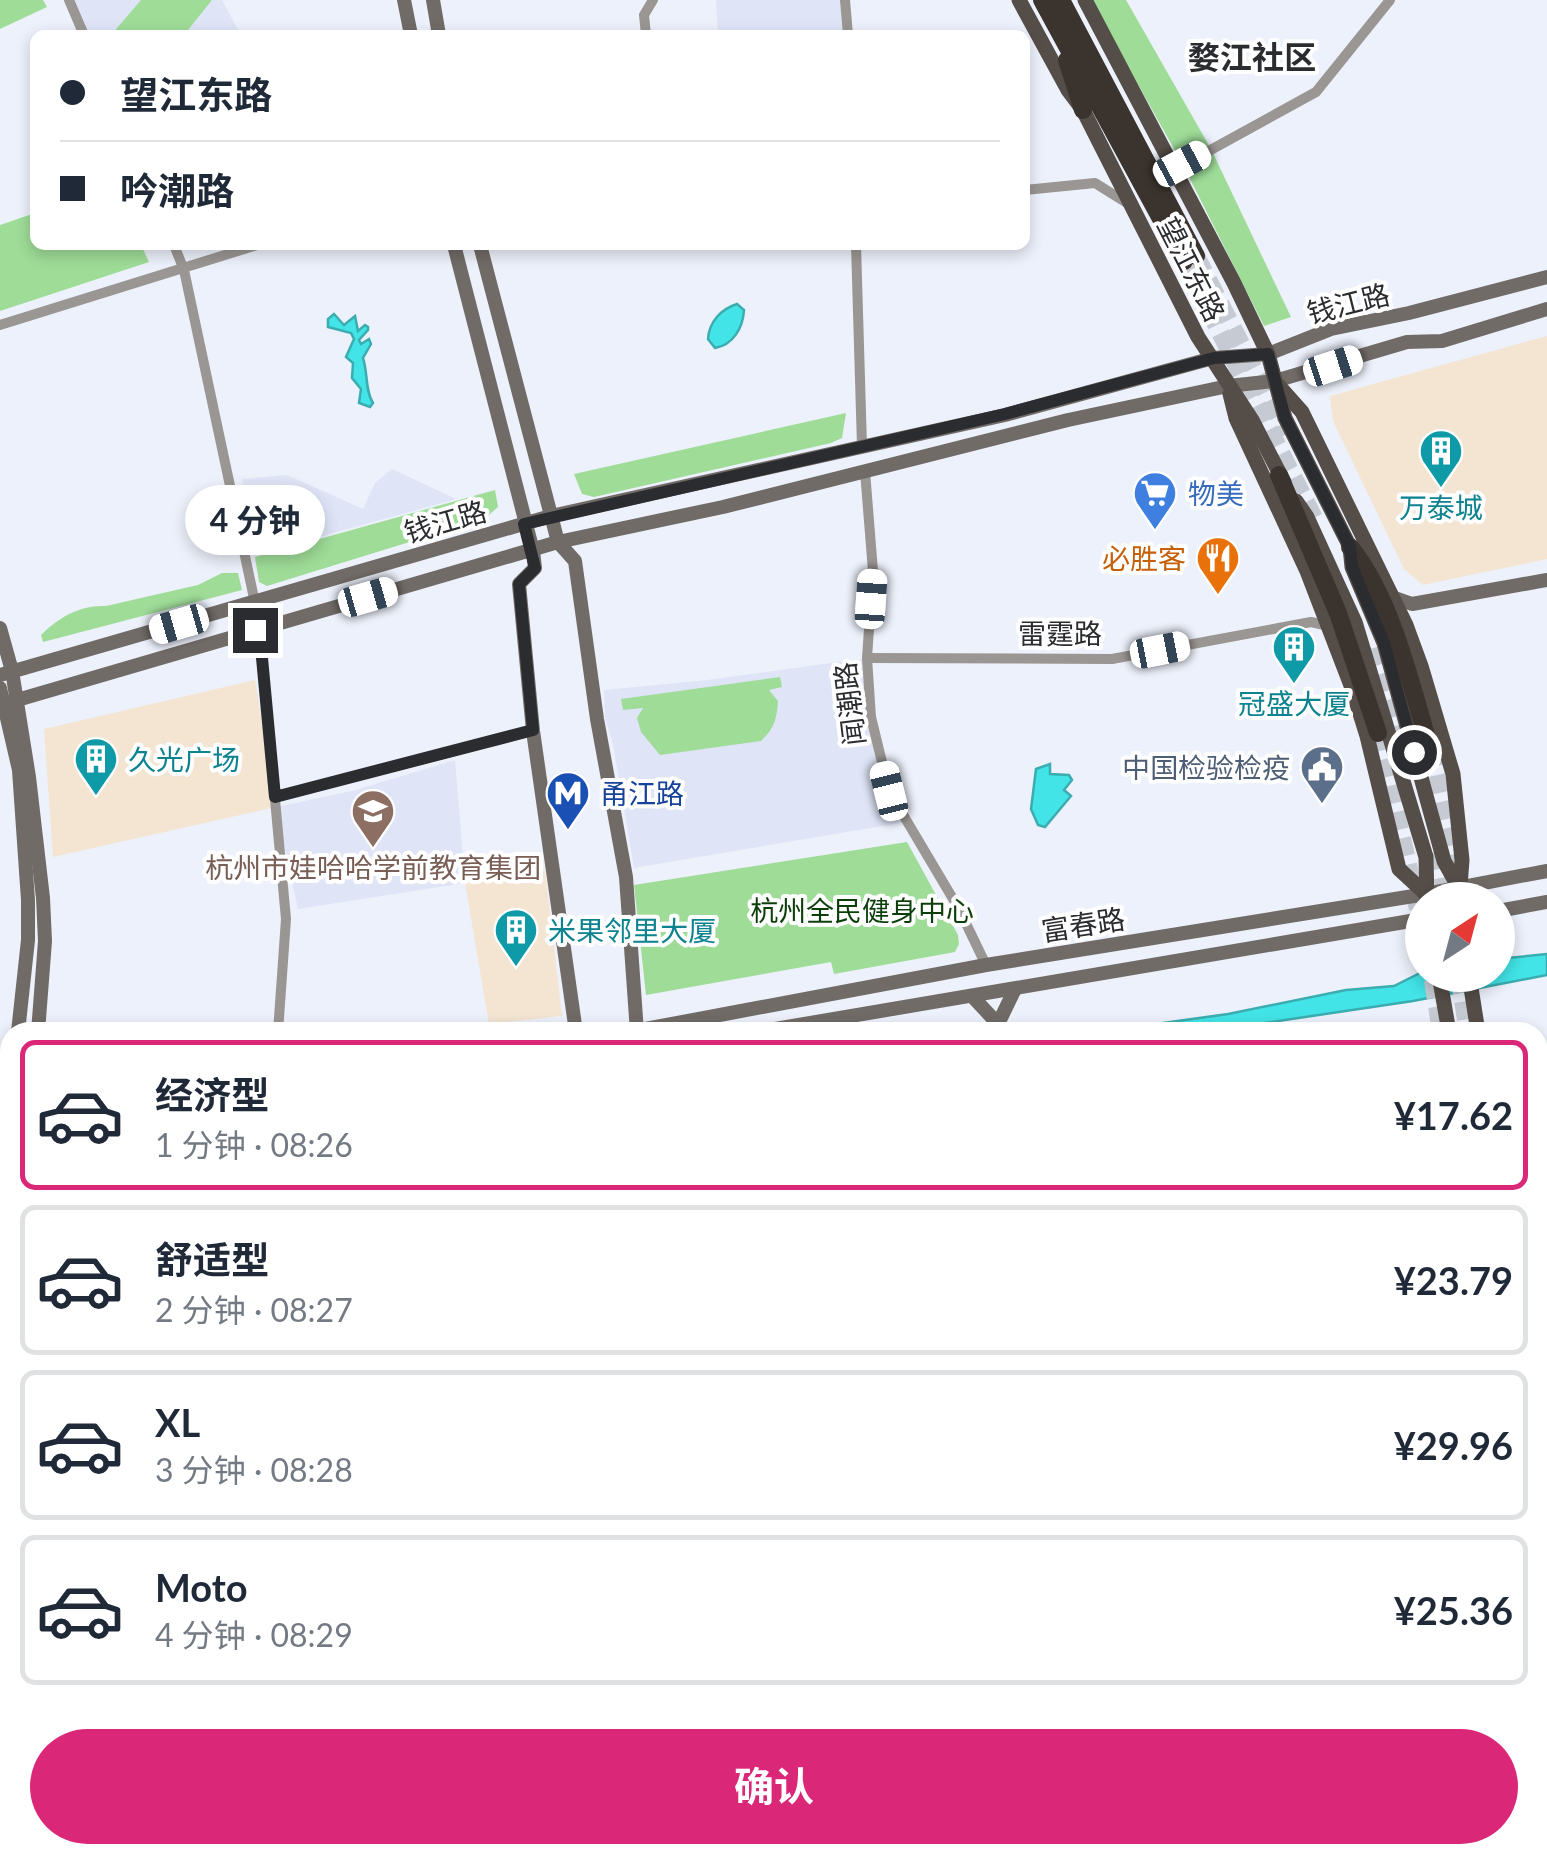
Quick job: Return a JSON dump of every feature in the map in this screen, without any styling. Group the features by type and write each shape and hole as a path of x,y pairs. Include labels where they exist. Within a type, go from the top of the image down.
{"highway":[{"path":"1054,8 1082,110"},
{"path":"1054,8 1190,259"},
{"path":"1279,476 1338,613 1378,734"},
{"path":"1350,547 1366,569 1386,617 1430,748"}],"main road":[{"path":"404,0 410,30"},
{"path":"433,0 438,30"},
{"name":"望江东路","path":"1019,0 1082,110 1198,337 1252,420 1279,476 1307,518 1355,622 1426,857 1426,882"},
{"name":"望江东路","path":"1084,0 1176,169 1268,354 1285,418 1350,547 1352,567 1384,643 1444,860 1454,882"},
{"path":"455,250 533,550 535,568 519,584 533,730 575,1022"},
{"path":"481,250 558,542 575,561 597,719 626,878 633,1022"},
{"name":"钱江路","path":"6,673 551,516 1005,414 1214,358 1268,354 1331,329 1409,314 1547,277"},
{"name":"钱江路","path":"6,703 558,542 722,507 1068,420 1228,386 1275,381 1407,342 1442,341 1547,309"},
{"path":"1275,381 1302,412 1406,625 1453,774 1462,860 1460,882"},
{"path":"1228,386 1236,418 1329,626 1367,736 1399,869 1412,882"},
{"path":"1392,596 1412,604 1547,580"},
{"path":"1406,625 1412,604"},
{"path":"0,628 6,703 19,770 28,900 19,1022"},
{"path":"0,688 30,776 45,941 39,1022"},
{"name":"富春路","path":"1503,882 1547,871"},
{"name":"富春路","path":"687,1022 986,965 1405,900"},
{"path":"1515,908 1547,902"},
{"name":"富春路","path":"817,1022 1405,922"},
{"path":"1001,1022 1015,989"},
{"path":"1442,992 1447,1022"},
{"path":"1472,992 1476,1022"},
{"path":"972,996 994,1022"}],"street":[{"path":"68,0 82,30"},
{"path":"646,30 644,14 654,0"},
{"path":"845,0 848,30"},
{"path":"1176,169 1316,92 1390,0"},
{"path":"1095,182 1106,156"},
{"path":"1030,189 1095,182 1131,206"},
{"path":"176,250 184,270 255,603"},
{"path":"0,325 242,250"},
{"path":"856,250 862,446"},
{"name":"闻潮路","path":"865,471 873,571 867,658 870,717 889,791 959,908 986,965"},
{"path":"1311,622 1321,605"},
{"name":"雷霆路","path":"867,658 1112,659 1311,622 1329,626"},
{"path":"255,630 262,658 286,919 279,1022"},
{"path":"275,797 533,730"}],"shaded area":[{"path":"73,0 222,0 238,30 86,30"},
{"path":"716,0 845,0 848,30 718,30"},
{"path":"1547,336 1547,559 1423,585 1404,569 1333,421 1330,396"},
{"path":"392,469 456,499 254,555 242,479 287,475 363,509 375,483"},
{"path":"867,658 871,717 889,791 906,822 634,868 605,717 604,690"},
{"name":"久光广场","path":"255,680 276,807 53,857 44,729"},
{"name":"杭州市娃哈哈学前教育集团","path":"455,760 465,883 298,909 276,807 352,791"},
{"path":"545,870 562,1016 489,1022 465,883"}],"green space":[{"path":"0,0 43,0 47,7 0,29"},
{"path":"141,0 212,0 188,30 115,30"},
{"path":"1091,0 1126,0 1211,149 1291,317 1264,326 1183,165"},
{"path":"30,215 30,250 143,250 149,262 0,311 0,225"},
{"path":"846,413 842,438 831,443 594,497 582,494 574,474"},
{"path":"495,490 498,507 484,519 267,586 259,582 255,557"},
{"path":"222,573 238,573 242,590 43,642 41,635 79,610 198,585"},
{"path":"780,677 782,687 769,690 778,701 776,718 761,741 660,755 641,732 637,718 643,708 623,710 621,699"},
{"name":"杭州全民健身中心","path":"907,842 958,935 955,952 834,974 831,962 646,995 634,885"}],"water":[{"path":"737,304 744,310 739,329 727,343 715,348 708,339 713,322"},
{"path":"334,314 344,325 355,316 358,331 368,327 359,340 361,344 369,339 371,344 363,358 373,403 370,407 359,403 361,389 352,378 353,363 346,357 354,339 351,333 328,327 328,319"},
{"path":"1050,764 1050,774 1069,775 1072,780 1064,790 1071,796 1045,827 1038,825 1031,809 1036,769"},
{"path":"1547,954 1547,975 1515,981 1515,957"},
{"path":"1405,980 1405,992 1459,992 1271,1022 1170,1022 1346,990 1394,986"}],"tunnel":[{"path":"1196,256 1287,434"},
{"path":"1184,261 1317,524"},
{"path":"1370,649 1403,758"},
{"path":"1378,733 1412,882"},
{"path":"1430,749 1459,870"},
{"path":"1438,851 1444,882"},
{"path":"1435,992 1439,1022"},
{"path":"1462,992 1466,1022"}],"place":[{"name":"万泰城","path":"1441,489"},
{"name":"物美","path":"1155,531"},
{"name":"必胜客","path":"1218,596"},
{"name":"冠盛大厦","path":"1294,685"},
{"name":"久光广场","path":"96,797"},
{"name":"中国检验检疫","path":"1322,805"},
{"name":"甬江路","path":"568,831"},
{"name":"杭州市娃哈哈学前教育集团","path":"373,849"},
{"name":"米果邻里大厦","path":"516,968"}],"district":[{"name":"婺江社区","path":"1252,56"}],"route":[{"path":"255,630 262,658 275,797 352,780 533,730 519,584 535,568 524,524 1005,414 1214,358 1268,354 1285,418 1350,547 1352,567 1384,643 1414,752"}]}
